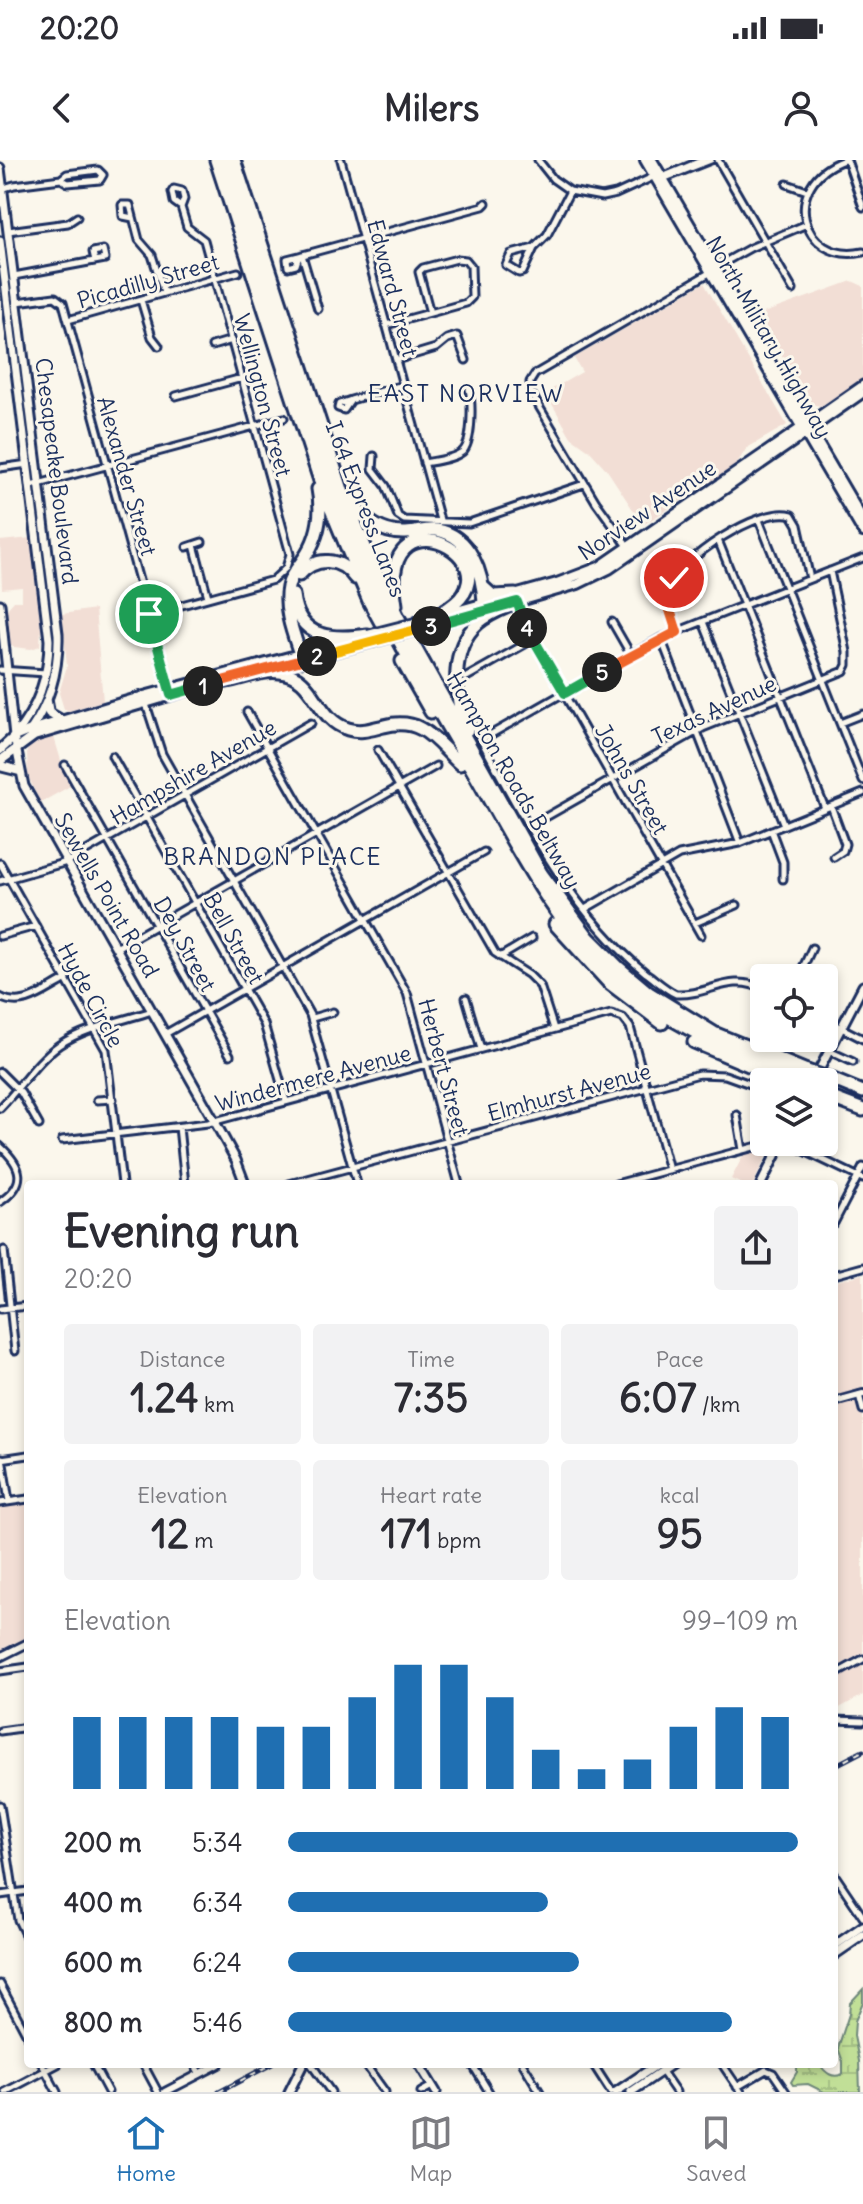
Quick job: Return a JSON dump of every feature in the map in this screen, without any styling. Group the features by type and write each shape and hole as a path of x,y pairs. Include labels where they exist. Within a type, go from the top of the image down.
{"highway":[{"name":"Hampton Roads Beltway","path":"216,160 333,515 369,601 542,905 568,940 608,982 647,1013 677,1033 754,1068"},
{"name":"I 64 Express Lanes","path":"226,160 327,472 358,554 401,645 535,881 582,945 641,999 707,1040 781,1068"},
{"name":"Hampton Roads Beltway","path":"234,160 338,478 370,559 398,617 553,891 582,930 618,967 664,1004 698,1025 787,1068"},
{"path":"299,415 321,504 315,538 287,589 288,611 301,657"},
{"path":"338,478 355,507 375,525 398,533 439,530 458,539 472,555 482,586 480,608"},
{"path":"398,617 392,583 397,560 414,543 437,541 453,548 461,557 467,585 455,606 421,625"},
{"path":"369,601 349,571 331,561 306,568 294,589 298,614 315,632 332,639 370,639"},
{"path":"482,586 493,596 516,598"},
{"path":"476,757 459,701 457,667 461,648 476,624 516,598"},
{"path":"214,683 271,672 291,675 309,687 327,716 339,726 358,731 391,724 413,726 433,735 460,764"},
{"name":"Hampton Roads Beltway","path":"838,1086 863,1092"},
{"path":"838,1089 863,1102"},
{"path":"838,1100 863,1110"}],"main road":[{"name":"North Military Highway","path":"645,160 717,268 863,532"},
{"name":"North Military Highway","path":"652,160 658,177"},
{"name":"Chesapeake Boulevard","path":"0,168 56,670 47,702 31,730 0,764"},
{"name":"Chesapeake Boulevard","path":"0,241 28,464 36,486"},
{"name":"Norview Avenue","path":"14,737 62,721 590,579 863,385"},
{"name":"Norview Avenue","path":"806,428 863,393"},
{"name":"North Military Highway","path":"806,428 863,520"},
{"name":"Sewells Point Road","path":"0,604 3,670 20,771 29,795 215,1122 244,1180"},
{"name":"Chesapeake Boulevard","path":"2,747 14,737 39,697 54,634"},
{"name":"Norview Avenue","path":"170,692 214,683 301,657"},
{"name":"Norview Avenue","path":"16,748 34,736 145,699"},
{"path":"47,702 49,713 62,721"},
{"path":"11,715 28,718"},
{"path":"0,764 20,771"},
{"path":"838,1034 863,986"},
{"path":"816,1068 828,1052"},
{"path":"763,1180 776,1156"},
{"path":"838,1943 863,1926"},
{"path":"838,1952 863,1935"},
{"path":"289,2092 301,2068"},
{"path":"421,2068 434,2089"},
{"path":"614,2092 656,2068"},
{"path":"631,2092 657,2068"}],"street":[{"name":"Edward Street","path":"341,160 440,520"},
{"path":"538,160 549,175 570,191 588,196 609,196 703,160"},
{"path":"658,177 668,177 711,160"},
{"path":"718,160 793,290"},
{"path":"855,205 863,204 846,160 822,170 807,191 804,204 807,224 816,239 832,253 863,252"},
{"path":"1,189 61,179 67,174 98,170 103,173 100,180 68,183 61,179"},
{"path":"787,184 807,191"},
{"path":"534,248 511,254 506,265 519,273 523,272 534,248 550,232 570,191"},
{"path":"318,309 301,255 486,203"},
{"name":"Wellington Street","path":"181,207 187,227 204,240 290,554 284,572 273,580 208,597"},
{"path":"8,231 68,223 77,217"},
{"path":"133,218 139,240 152,255 164,293"},
{"path":"631,550 584,484 531,393 531,379 765,241 807,224"},
{"path":"386,325 430,313 470,300 471,266 466,260 434,265 419,272 430,313"},
{"path":"14,276 95,261"},
{"name":"Picadilly Street","path":"68,320 238,272"},
{"name":"Picadilly Street","path":"17,302 55,297 62,301 65,311"},
{"path":"141,300 152,337 159,346"},
{"name":"Alexander Street","path":"65,311 170,692"},
{"path":"396,360 436,348 457,336 466,360"},
{"path":"212,346 232,340"},
{"path":"176,396 242,378"},
{"path":"351,400 403,385"},
{"path":"424,463 458,455 465,448 472,406 469,389"},
{"path":"36,486 284,418"},
{"path":"374,456 373,469 386,486 399,518 460,523 478,521 584,484"},
{"path":"0,468 28,464"},
{"path":"677,632 668,604 671,583 718,540 739,526 782,513 795,517 810,579"},
{"path":"759,520 863,781"},
{"path":"718,540 845,844 843,851 834,857"},
{"path":"187,547 202,542"},
{"path":"149,614 208,597 194,545"},
{"path":"481,740 661,638 863,558"},
{"name":"Texas Avenue","path":"530,826 697,731 846,668 848,656 830,571"},
{"name":"Johns Street","path":"516,598 534,639 701,935"},
{"path":"612,622 631,655"},
{"path":"703,622 784,825"},
{"path":"661,638 740,843"},
{"path":"465,678 534,639"},
{"path":"3,670 46,673"},
{"path":"145,699 162,754 312,1018 356,1180"},
{"path":"0,703 10,704"},
{"name":"Herbert Street","path":"247,712 407,993 458,1180"},
{"path":"840,723 863,714"},
{"path":"468,716 560,874 585,909 630,959 672,993 684,994 729,983 750,983"},
{"name":"Hampshire Avenue","path":"0,881 67,862 311,723"},
{"path":"378,750 483,934 500,957 529,975 540,986 554,1029"},
{"name":"Bell Street","path":"112,756 264,1024 286,1101"},
{"name":"Dey Street","path":"65,765 230,1055"},
{"path":"116,948 436,766"},
{"path":"585,909 685,853 740,843 863,793"},
{"path":"771,830 783,862 783,879"},
{"path":"165,1034 484,852"},
{"name":"Hyde Circle","path":"0,863 108,1054 122,1180"},
{"path":"695,923 737,905"},
{"path":"0,936 36,926"},
{"path":"500,957 532,938"},
{"path":"805,964 812,948"},
{"path":"0,997 25,1001 67,979"},
{"path":"466,998 481,1049"},
{"path":"0,1108 51,1051 67,1040 152,1011"},
{"path":"312,1018 333,1012"},
{"name":"Windermere Avenue","path":"62,1140 215,1122 608,1015 623,1018 630,1027 647,1088"},
{"path":"838,1026 863,1039"},
{"path":"831,1052 853,1062"},
{"path":"0,1072 18,1089 39,1125"},
{"name":"Elmhurst Avenue","path":"304,1180 709,1073 750,1084"},
{"path":"647,1088 669,1170"},
{"path":"97,1100 113,1099"},
{"path":"737,1115 743,1150"},
{"path":"179,1127 185,1180"},
{"path":"0,1146 17,1164 19,1178 17,1186 0,1202"},
{"path":"631,1180 750,1148"},
{"path":"814,1156 860,1178"},
{"path":"838,1216 863,1167"},
{"path":"4,1250 15,1351"},
{"path":"838,1274 863,1267"},
{"path":"0,1309 24,1306"},
{"path":"838,1401 861,1395 863,1410"},
{"path":"9,1501 1,1458 24,1455"},
{"path":"0,1503 24,1499"},
{"path":"0,1657 24,1645"},
{"path":"838,1672 863,1659"},
{"path":"0,1671 24,1668"},
{"path":"838,1720 863,1721"},
{"path":"0,1731 24,1728"},
{"path":"0,1805 3,1845 18,1920 24,1933"},
{"path":"838,1880 863,1917"},
{"path":"0,1895 24,1892"},
{"path":"0,1984 24,2029"},
{"path":"44,2068 57,2092"},
{"path":"2,2091 51,2068"},
{"path":"95,2068 108,2092"},
{"path":"145,2068 158,2092"},
{"path":"196,2068 200,2074"},
{"path":"165,2092 211,2068"},
{"path":"314,2068 331,2092"},
{"path":"368,2068 385,2092"},
{"path":"474,2068 489,2092"},
{"path":"525,2068 540,2092"},
{"path":"596,2068 614,2092"},
{"path":"660,2068 676,2092"},
{"path":"725,2068 739,2089 766,2070 773,2073 786,2092"},
{"path":"421,2092 434,2089"}],"shaded area":[{"path":"852,281 863,286 863,379 821,406 810,404 758,315"},
{"path":"704,283 787,425 747,448 735,466 643,525 607,470 589,450 571,437 548,397 549,391 582,372 574,358"},
{"path":"31,538 41,628 40,646 31,649 14,647 9,643 7,609 14,601 22,601 22,587 2,589 0,541"},
{"path":"95,609 103,701 69,711 64,709 59,693 67,666 62,614"},
{"path":"54,737 72,785 40,803 28,776 27,752 30,744"},
{"path":"744,1154 766,1156 755,1180 731,1179"},
{"path":"863,1274 863,1695 838,1709 838,1281"},
{"path":"24,1502 24,1640 0,1652 0,1505"}],"green space":[{"path":"863,1989 863,2002 855,2021 854,2036 860,2092 824,2092 808,2084 793,2085 791,2082 797,2068 822,2068 836,2076 843,2074 838,2048 850,2003"}],"railway":[{"path":"838,1764 863,1751"},
{"path":"219,2092 264,2068"}],"district":[{"name":"EAST NORVIEW","path":"466,394"},
{"name":"BRANDON PLACE","path":"273,857"}],"route":[{"path":"149,614 171,695 517,602 522,618 565,693 677,632 667,599 674,578"}]}
